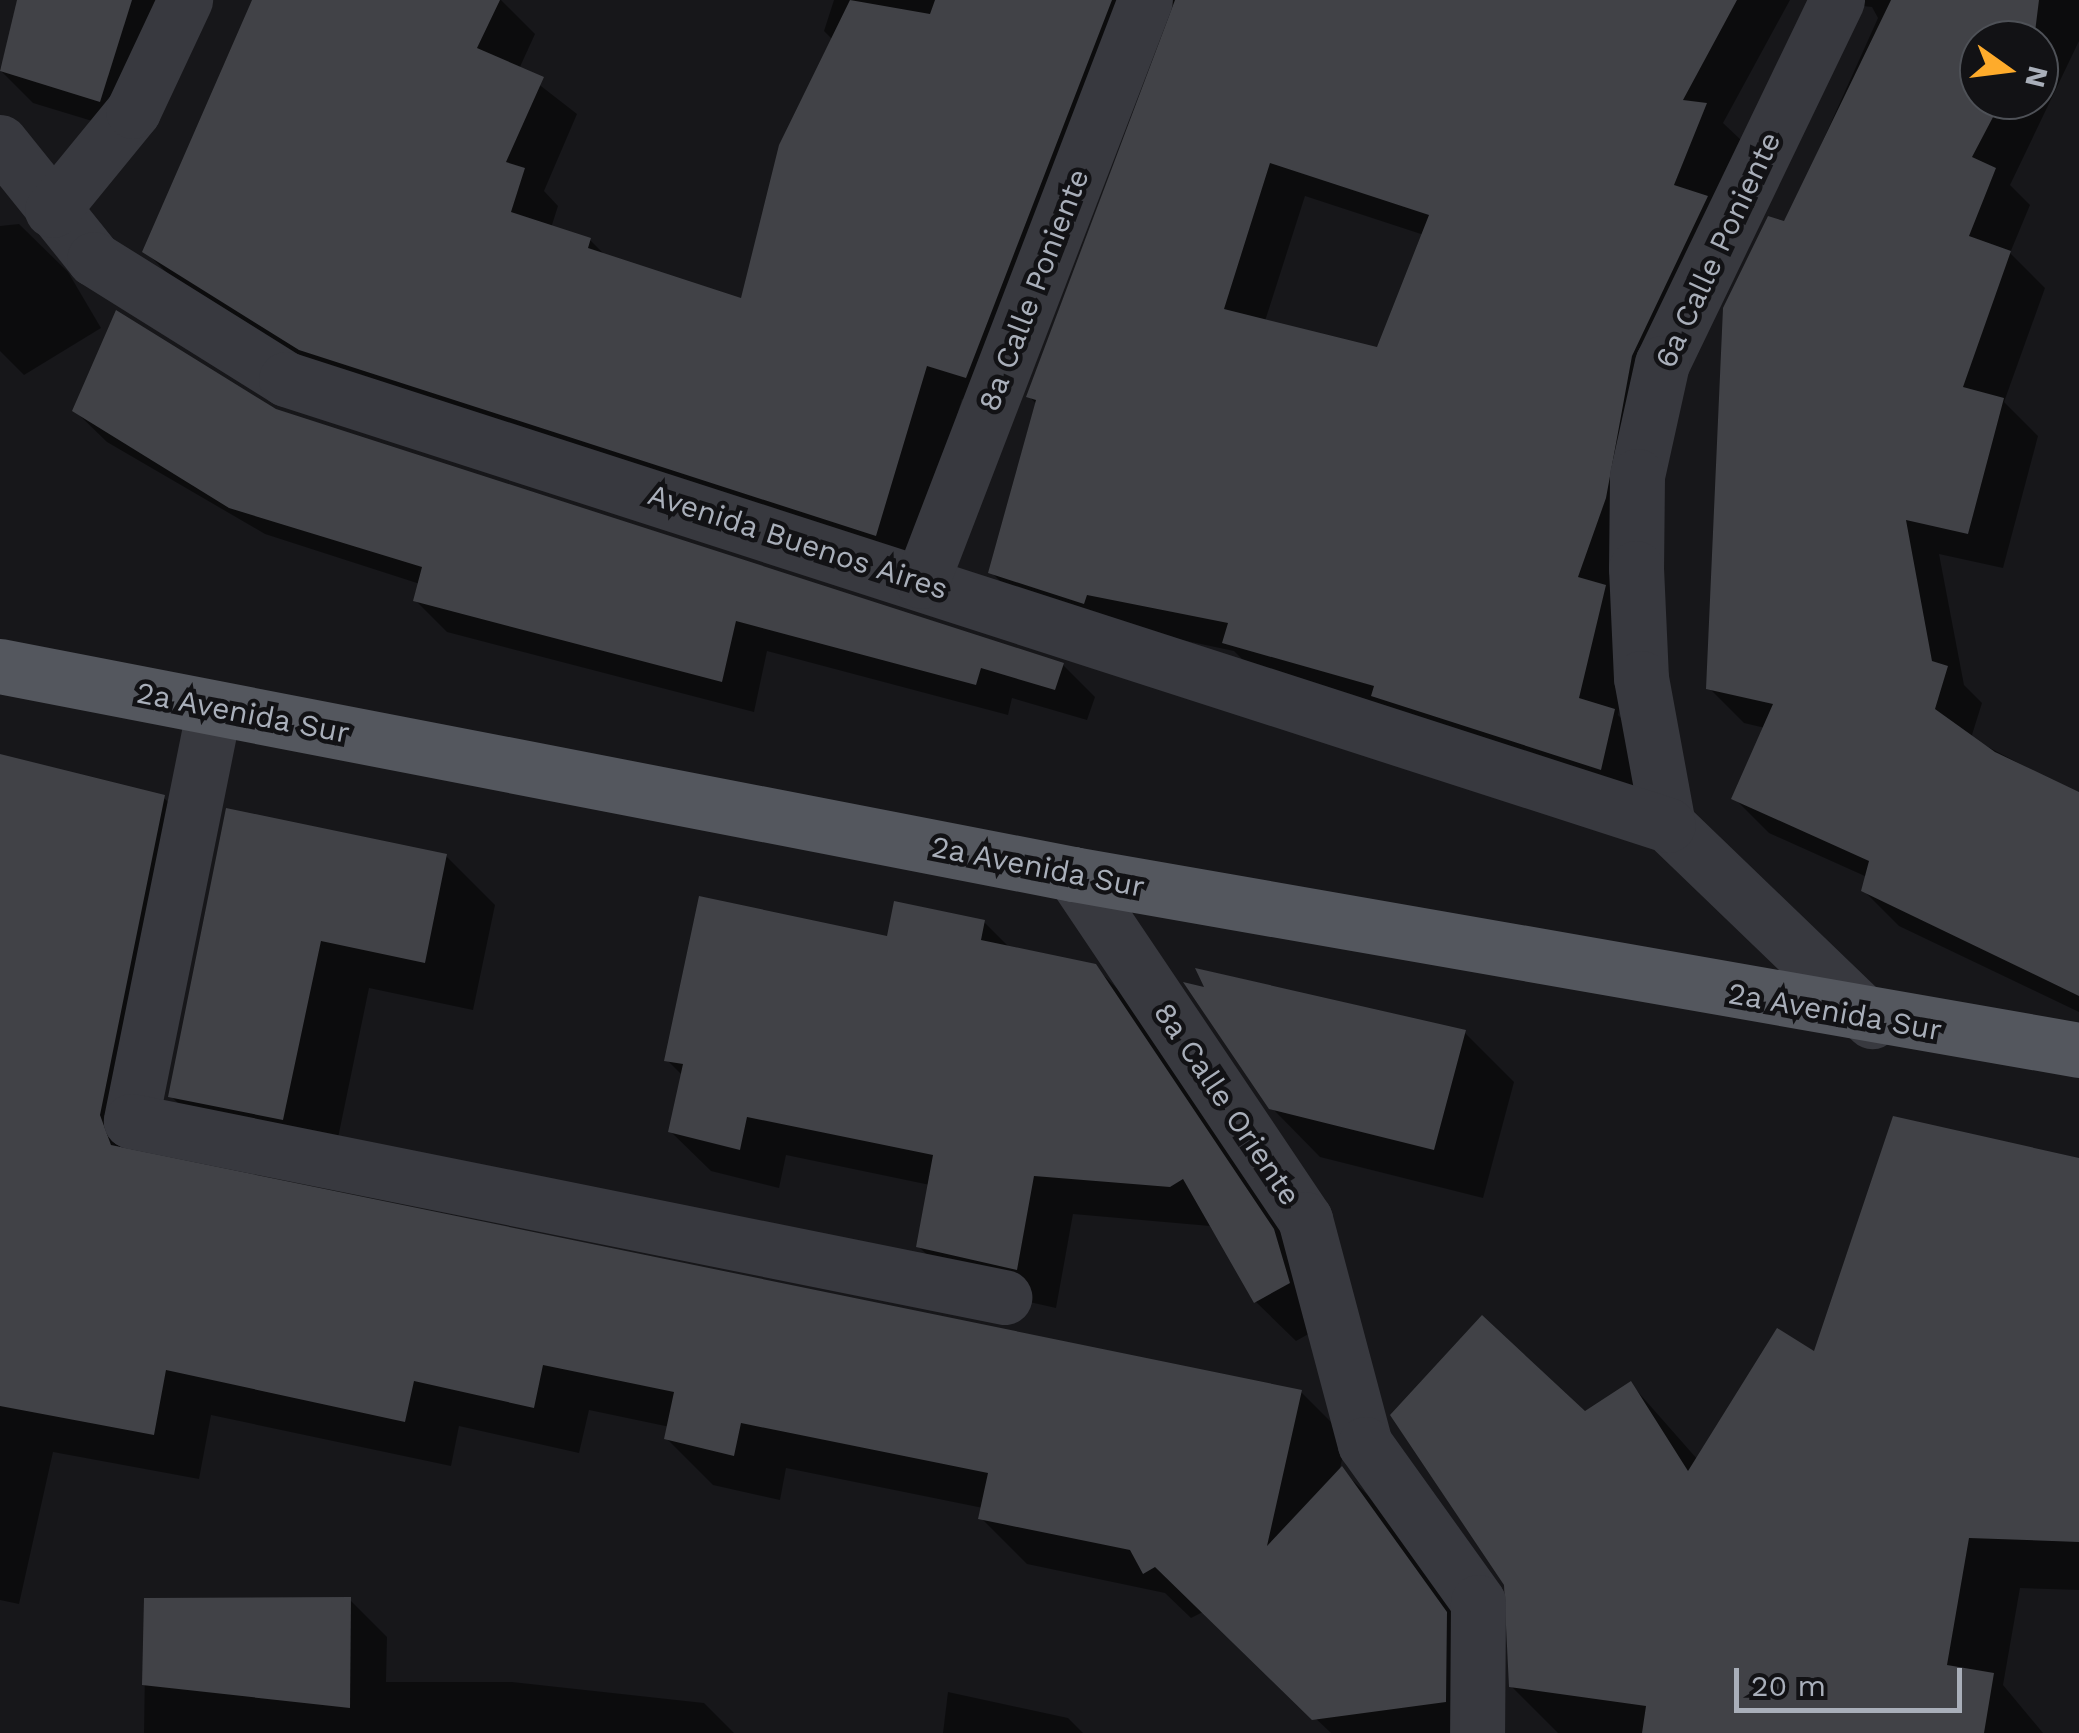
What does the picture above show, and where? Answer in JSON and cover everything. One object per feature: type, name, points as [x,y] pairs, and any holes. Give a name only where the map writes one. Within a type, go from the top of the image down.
[{"type":"main road","name":"2a Avenida Sur","points":[[0,666],[1072,874],[1872,1021],[2079,1050]]},
{"type":"street","points":[[52,210],[133,111],[186,0]]},
{"type":"street","name":"8a Calle Poniente","points":[[922,581],[1145,0]]},
{"type":"street","name":"6a Calle Poniente","points":[[1668,825],[1641,678],[1637,476],[1662,363],[1836,0]]},
{"type":"street","name":"Avenida Buenos Aires","points":[[0,142],[94,259],[152,302],[286,379],[922,581],[1668,825]]},
{"type":"street","points":[[214,708],[131,1121],[1004,1297]]},
{"type":"street","points":[[1668,825],[1872,1021]]},
{"type":"street","name":"8a Calle Oriente","points":[[1072,874],[1305,1219],[1365,1444],[1478,1602],[1477,1733]]},
{"type":"building","points":[[17,0],[132,0],[100,102],[0,71]]},
{"type":"building","points":[[252,0],[500,0],[477,48],[544,77],[506,162],[525,168],[511,212],[591,238],[588,248],[741,298],[779,145],[850,0],[930,14],[935,0],[1112,0],[966,378],[927,366],[876,536],[299,350],[142,252]]},
{"type":"building","points":[[1175,0],[1737,0],[1683,100],[1707,103],[1674,185],[1708,196],[1632,356],[1606,498],[1578,577],[1606,585],[1579,698],[1615,709],[1601,770],[1371,696],[1374,686],[1222,643],[1228,623],[1087,595],[1084,604],[988,573],[1036,400],[1026,397]],"holes":[[[1270,163],[1429,215],[1377,347],[1224,309]]]},
{"type":"building","points":[[1891,0],[2039,0],[2036,20],[1959,20],[1959,120],[1991,120],[1972,157],[1996,168],[1969,236],[2011,251],[1963,387],[2004,398],[1968,534],[1906,520],[1932,661],[1948,666],[1935,709],[1995,752],[2079,792],[2079,996],[1861,891],[1869,861],[1731,799],[1773,704],[1706,689],[1723,308],[1768,216],[1784,221]]},
{"type":"building","points":[[116,310],[276,409],[1064,663],[1055,690],[981,668],[976,685],[736,621],[722,682],[413,601],[422,567],[229,508],[72,411]]},
{"type":"building","points":[[0,754],[165,795],[100,1115],[111,1145],[1302,1390],[1267,1546],[1342,1466],[1447,1612],[1446,1702],[1312,1720],[1155,1567],[1143,1574],[1130,1550],[978,1519],[988,1473],[741,1423],[734,1456],[664,1439],[674,1392],[543,1365],[534,1408],[414,1381],[405,1422],[166,1370],[154,1435],[0,1406]]},
{"type":"building","points":[[226,808],[447,854],[425,963],[321,941],[283,1120],[168,1097]]},
{"type":"building","points":[[699,896],[887,936],[894,901],[985,920],[981,940],[1096,964],[1274,1229],[1290,1283],[1254,1303],[1183,1179],[1170,1187],[1034,1176],[1017,1270],[916,1247],[933,1155],[747,1117],[740,1150],[668,1132],[683,1064],[664,1061]]},
{"type":"building","points":[[1195,968],[1466,1030],[1434,1150],[1269,1109],[1183,982],[1204,987]]},
{"type":"building","points":[[1893,1116],[2079,1158],[2079,1542],[1969,1538],[1947,1665],[1994,1673],[1984,1733],[1642,1733],[1646,1706],[1509,1687],[1504,1585],[1390,1415],[1482,1315],[1585,1411],[1631,1381],[1688,1471],[1777,1328],[1814,1351]]},
{"type":"building","points":[[351,1597],[350,1708],[142,1685],[144,1598]]}]
